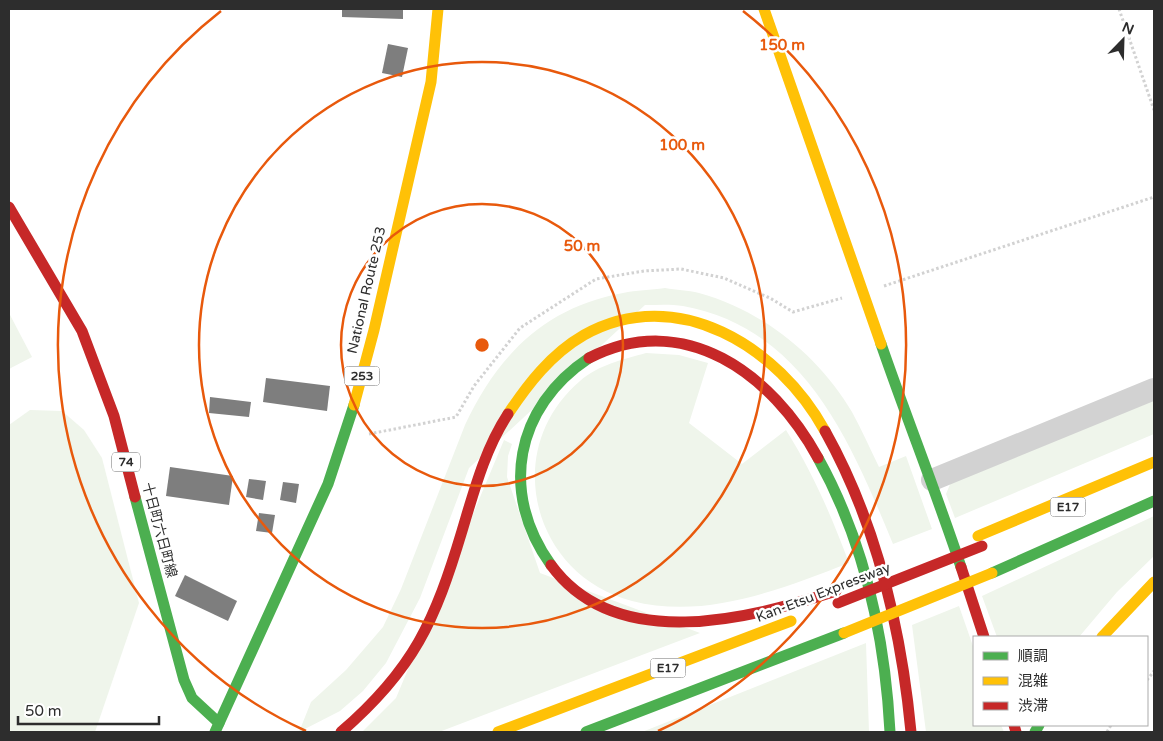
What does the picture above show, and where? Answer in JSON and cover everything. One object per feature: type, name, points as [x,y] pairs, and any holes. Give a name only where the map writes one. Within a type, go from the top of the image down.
[{"type":"main road","name":"National Route 253","points":[[217,727],[274,599],[313,520],[347,431],[374,330],[430,82],[438,9]]},
{"type":"main road","points":[[764,9],[865,292],[917,446],[932,480],[984,636]]},
{"type":"main road","name":"十日町六日町線","points":[[9,207],[82,331],[114,416],[184,680],[192,698],[217,727]]},
{"type":"main road","points":[[341,732],[389,688],[420,642],[443,586],[491,444],[516,398],[529,382],[570,343],[594,329],[619,320],[648,317],[677,318],[704,324],[730,334],[756,350],[781,371],[819,419],[864,513],[891,591],[904,658],[911,732]]},
{"type":"main road","name":"Kan-Etsu Expressway","points":[[890,732],[881,645],[874,604],[860,554],[847,519],[812,448],[792,416],[775,395],[733,361],[709,350],[660,339],[610,347],[585,361],[563,378],[546,398],[534,419],[525,443],[520,469],[520,494],[525,520],[535,544],[552,569],[573,590],[597,604],[623,614],[651,620],[688,622],[758,615],[834,600],[980,541],[1154,468]]},
{"type":"main road","points":[[980,541],[1154,462]]},
{"type":"main road","name":"E17","points":[[586,732],[844,633],[992,573],[1154,500]]},
{"type":"main road","points":[[1103,636],[1154,582]]},
{"type":"main road","name":"Kan-Etsu Expressway","points":[[498,732],[801,617]]},
{"type":"street","points":[[932,480],[1154,389]]},
{"type":"path","points":[[1119,9],[1154,110]]},
{"type":"path","points":[[865,292],[1154,197]]},
{"type":"shaded area","points":[[665,288],[699,293],[745,311],[766,323],[806,354],[839,392],[852,412],[879,467],[906,456],[932,529],[893,544],[860,467],[818,395],[792,364],[761,338],[725,318],[683,306],[645,305],[469,468],[420,598],[386,663],[363,691],[340,711],[299,732],[311,702],[346,670],[383,627],[401,589],[465,425],[492,377],[508,357],[527,338],[547,323],[570,310],[595,300],[623,293]]},
{"type":"shaded area","points":[[9,313],[32,357],[9,369]]},
{"type":"shaded area","points":[[646,353],[679,355],[708,363],[689,423],[742,464],[786,430],[805,462],[821,495],[849,563],[797,583],[743,599],[688,607],[660,606],[632,601],[598,587],[570,565],[551,538],[538,507],[535,474],[540,440],[555,409],[587,375],[620,360]]},
{"type":"shaded area","points":[[1154,399],[1154,434],[955,518],[946,494],[951,482]]},
{"type":"shaded area","points":[[30,410],[62,411],[84,430],[102,458],[139,603],[95,732],[9,732],[9,425]]},
{"type":"shaded area","points":[[504,440],[512,444],[508,456],[507,477],[540,573],[700,633],[439,732],[362,732],[396,698]]},
{"type":"shaded area","points":[[1154,516],[1154,556],[1117,592],[1080,636],[997,636],[982,596]]},
{"type":"shaded area","points":[[959,606],[973,646],[973,726],[1001,726],[1004,732],[926,732],[912,625]]},
{"type":"shaded area","points":[[866,643],[869,732],[642,732]]},
{"type":"building","points":[[342,9],[403,9],[403,19],[342,17]]},
{"type":"building","points":[[388,44],[408,48],[402,77],[382,73]]},
{"type":"building","points":[[266,378],[330,386],[327,411],[263,402]]},
{"type":"building","points":[[210,397],[251,402],[249,417],[209,413]]},
{"type":"building","points":[[170,467],[233,476],[229,505],[166,496]]},
{"type":"building","points":[[249,479],[266,481],[263,500],[246,497]]},
{"type":"building","points":[[283,482],[299,484],[296,503],[280,500]]},
{"type":"building","points":[[259,513],[275,515],[272,533],[256,531]]},
{"type":"building","points":[[185,575],[237,601],[228,621],[175,596]]},
{"type":"traffic: fast","points":[[881,344],[961,567]]},
{"type":"traffic: fast","points":[[551,565],[535,537],[525,509],[521,481],[523,453],[531,426],[545,401],[564,378],[589,358]]},
{"type":"traffic: fast","points":[[215,732],[328,484],[354,405]]},
{"type":"traffic: fast","points":[[818,458],[848,523],[870,591],[883,661],[890,732]]},
{"type":"traffic: fast","points":[[135,497],[184,680],[192,698],[219,723]]},
{"type":"traffic: fast","points":[[992,573],[1154,501]]},
{"type":"traffic: fast","points":[[586,732],[844,633]]},
{"type":"traffic: fast","points":[[1035,732],[1038,726]]},
{"type":"traffic: slow","points":[[354,405],[374,330],[431,82],[438,9]]},
{"type":"traffic: slow","points":[[764,9],[881,344]]},
{"type":"traffic: slow","points":[[508,414],[541,370],[572,343],[584,335],[619,321],[654,316],[689,320],[722,332],[753,350],[781,373],[805,401],[825,431]]},
{"type":"traffic: slow","points":[[978,536],[1154,462]]},
{"type":"traffic: slow","points":[[844,633],[992,573]]},
{"type":"traffic: slow","points":[[1103,636],[1154,582]]},
{"type":"traffic: slow","points":[[498,732],[791,621]]},
{"type":"traffic: jam","points":[[9,207],[82,331],[114,416],[135,497]]},
{"type":"traffic: jam","points":[[589,358],[625,345],[659,341],[692,346],[722,358],[751,377],[776,400],[799,428],[818,458]]},
{"type":"traffic: jam","points":[[341,732],[387,687],[419,642],[442,592],[487,456],[508,414]]},
{"type":"traffic: jam","points":[[825,431],[859,502],[884,577],[901,654],[911,732]]},
{"type":"traffic: jam","points":[[838,603],[982,546]]},
{"type":"traffic: jam","points":[[551,565],[578,593],[611,611],[647,620],[685,622],[725,619],[801,602],[836,591]]},
{"type":"traffic: jam","points":[[961,567],[984,636]]},
{"type":"traffic: jam","points":[[1014,726],[1016,732]]}]
